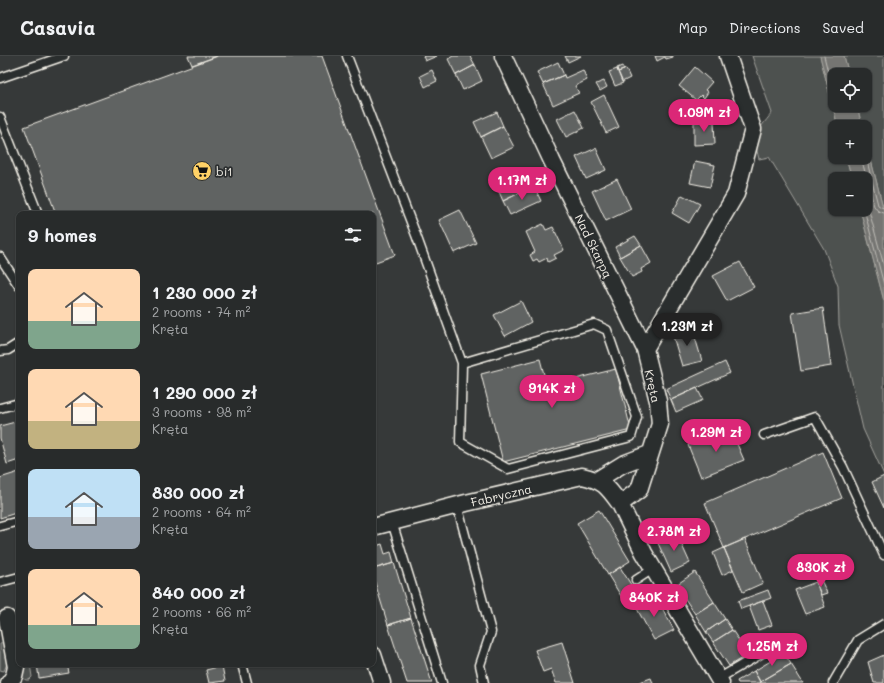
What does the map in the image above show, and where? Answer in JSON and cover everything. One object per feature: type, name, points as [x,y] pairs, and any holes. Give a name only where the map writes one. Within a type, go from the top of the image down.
[{"type":"street","name":"Nad Skarpą","points":[[503,56],[552,161],[645,350]]},
{"type":"street","points":[[645,350],[736,194],[753,129],[728,56]]},
{"type":"street","name":"Kręta","points":[[620,504],[639,490],[649,454],[660,424],[658,401],[645,350]]},
{"type":"street","points":[[649,454],[622,464],[597,480],[610,490],[620,504],[653,569],[720,681]]},
{"type":"street","name":"Fabryczna","points":[[376,526],[457,505],[582,476],[597,480]]},
{"type":"street","points":[[9,617],[16,667],[14,676],[9,683]]},
{"type":"street","points":[[376,664],[382,683]]},
{"type":"lane","points":[[0,78],[64,56]]},
{"type":"lane","points":[[347,56],[416,235],[462,363],[460,442],[508,469],[631,436],[637,417],[607,330],[594,324],[462,363]]},
{"type":"lane","points":[[0,117],[37,211]]},
{"type":"lane","points":[[0,257],[16,281]]},
{"type":"lane","points":[[0,351],[8,350],[16,346]]},
{"type":"lane","points":[[0,408],[16,404]]},
{"type":"lane","points":[[764,435],[815,417],[843,467],[884,555]]},
{"type":"lane","points":[[457,505],[491,632],[480,665],[484,683]]},
{"type":"lane","points":[[0,526],[16,522]]},
{"type":"lane","points":[[392,522],[442,683]]},
{"type":"lane","points":[[636,580],[653,569]]},
{"type":"lane","points":[[0,582],[16,578]]},
{"type":"lane","points":[[833,683],[858,640],[884,624]]},
{"type":"lane","points":[[720,681],[764,652]]},
{"type":"lane","points":[[243,667],[247,683]]},
{"type":"shaded area","points":[[752,56],[820,56],[828,88],[828,112],[834,112],[836,120],[828,120],[828,164],[848,164],[850,172],[828,172],[828,216],[862,216],[884,301],[884,475],[863,429],[839,325],[838,286],[824,249],[769,157],[759,159],[756,144],[757,134],[759,129],[772,113]]},
{"type":"shaded area","points":[[844,56],[884,56],[884,211],[872,164],[872,120],[860,120],[859,112],[872,112],[872,68],[847,68]]},
{"type":"shaded area","points":[[6,643],[8,661],[4,671],[0,670],[0,644]]},
{"type":"shaded area","points":[[23,667],[30,667],[32,677],[29,680],[26,680],[21,677]]},
{"type":"water","points":[[820,56],[844,56],[847,68],[828,68],[828,88]]},
{"type":"water","points":[[834,112],[859,112],[860,120],[836,120]]},
{"type":"water","points":[[848,164],[872,164],[884,211],[884,301],[862,216],[872,216],[872,172],[850,172]]},
{"type":"building","points":[[188,56],[217,56],[192,65]]},
{"type":"building","name":"bi1","points":[[218,56],[322,56],[395,255],[376,262],[376,211],[55,211],[24,127]]},
{"type":"building","points":[[423,56],[437,56],[425,61]]},
{"type":"building","points":[[453,56],[470,56],[475,65],[456,75],[448,59]]},
{"type":"building","points":[[565,56],[581,56],[568,62]]},
{"type":"building","points":[[655,56],[673,57],[666,59],[665,57],[657,61]]},
{"type":"building","points":[[558,62],[564,75],[543,84],[537,72]]},
{"type":"building","points":[[475,65],[482,81],[463,90],[456,75]]},
{"type":"building","points":[[622,66],[624,70],[618,72],[617,68]]},
{"type":"building","points":[[695,67],[712,82],[705,90],[708,92],[704,98],[701,95],[696,100],[679,86]]},
{"type":"building","points":[[617,69],[623,83],[615,86],[609,72]]},
{"type":"building","points":[[626,69],[630,78],[622,82],[618,72]]},
{"type":"building","points":[[432,70],[437,81],[425,87],[420,76]]},
{"type":"building","points":[[583,70],[587,80],[575,86],[579,93],[553,105],[543,84],[564,75],[565,78]]},
{"type":"building","points":[[604,81],[607,87],[600,91],[596,84]]},
{"type":"building","points":[[604,95],[619,127],[606,133],[591,102]]},
{"type":"building","points":[[575,110],[584,128],[566,137],[557,119]]},
{"type":"building","points":[[497,112],[503,126],[481,137],[474,122]]},
{"type":"building","points":[[714,121],[715,144],[694,145],[694,122]]},
{"type":"building","points":[[503,126],[514,147],[491,158],[481,137]]},
{"type":"building","points":[[596,148],[606,170],[586,179],[576,157]]},
{"type":"building","points":[[695,161],[715,165],[710,187],[690,183]]},
{"type":"building","points":[[529,173],[534,186],[503,201],[497,187]]},
{"type":"building","points":[[617,179],[631,209],[606,221],[592,191]]},
{"type":"building","points":[[534,186],[541,201],[510,215],[503,201]]},
{"type":"building","points":[[682,195],[700,204],[689,223],[672,213]]},
{"type":"building","points":[[460,210],[476,243],[454,253],[439,220]]},
{"type":"building","points":[[543,224],[546,230],[553,227],[564,250],[554,255],[556,258],[548,262],[547,258],[539,262],[537,259],[533,261],[530,255],[535,252],[526,232]]},
{"type":"building","points":[[635,236],[641,245],[620,257],[615,247]]},
{"type":"building","points":[[641,245],[651,263],[641,269],[642,272],[632,277],[620,257]]},
{"type":"building","points":[[740,262],[754,287],[727,301],[713,276]]},
{"type":"building","points":[[521,301],[531,322],[505,336],[494,315]]},
{"type":"building","points":[[823,308],[831,366],[801,371],[792,313]]},
{"type":"building","points":[[692,327],[702,361],[682,366],[672,333]]},
{"type":"building","points":[[540,359],[547,386],[616,369],[631,430],[503,462],[481,374]]},
{"type":"building","points":[[725,362],[730,373],[671,400],[666,389]]},
{"type":"building","points":[[697,388],[703,400],[676,412],[671,400]]},
{"type":"building","points":[[16,422],[16,461],[7,464],[0,438],[0,426]]},
{"type":"building","points":[[730,428],[744,460],[701,477],[688,445]]},
{"type":"building","points":[[823,452],[842,498],[724,548],[705,503]]},
{"type":"building","points":[[16,473],[16,513],[0,518],[0,478]]},
{"type":"building","points":[[884,476],[884,508],[872,482]]},
{"type":"building","points":[[599,510],[630,561],[608,575],[577,523]]},
{"type":"building","points":[[676,532],[690,563],[671,572],[657,541]]},
{"type":"building","points":[[745,539],[763,583],[743,592],[724,548]]},
{"type":"building","points":[[382,544],[385,554],[391,552],[394,563],[376,568],[376,546]]},
{"type":"building","points":[[724,548],[733,570],[722,575],[713,553]]},
{"type":"building","points":[[394,563],[411,618],[388,625],[376,586],[376,568]]},
{"type":"building","points":[[620,567],[633,588],[621,596],[608,575]]},
{"type":"building","points":[[695,572],[714,602],[695,614],[676,585]]},
{"type":"building","points":[[821,580],[827,593],[821,595],[816,582]]},
{"type":"building","points":[[816,582],[825,607],[805,614],[795,590]]},
{"type":"building","points":[[768,590],[771,598],[741,609],[738,601]]},
{"type":"building","points":[[655,595],[674,630],[654,640],[635,605]]},
{"type":"building","points":[[763,601],[772,625],[758,630],[749,606]]},
{"type":"building","points":[[714,602],[725,619],[706,632],[695,614]]},
{"type":"building","points":[[411,618],[432,683],[407,683],[388,625]]},
{"type":"building","points":[[725,619],[732,630],[713,642],[706,632]]},
{"type":"building","points":[[732,630],[748,654],[729,666],[713,642]]},
{"type":"building","points":[[562,642],[575,683],[556,683],[551,669],[543,672],[535,650]]},
{"type":"building","points":[[784,653],[791,664],[760,682],[754,671]]},
{"type":"building","points":[[884,655],[884,683],[874,683],[868,662]]},
{"type":"building","points":[[791,664],[803,683],[760,682]]},
{"type":"building","points":[[37,667],[68,667],[69,673],[39,678]]},
{"type":"building","points":[[222,667],[225,681],[209,683],[206,670]]},
{"type":"building","points":[[754,671],[761,683],[738,683],[737,681]]},
{"type":"building","points":[[651,678],[653,683],[637,683]]},
{"type":"place","name":"bi1","points":[[202,171]]}]
